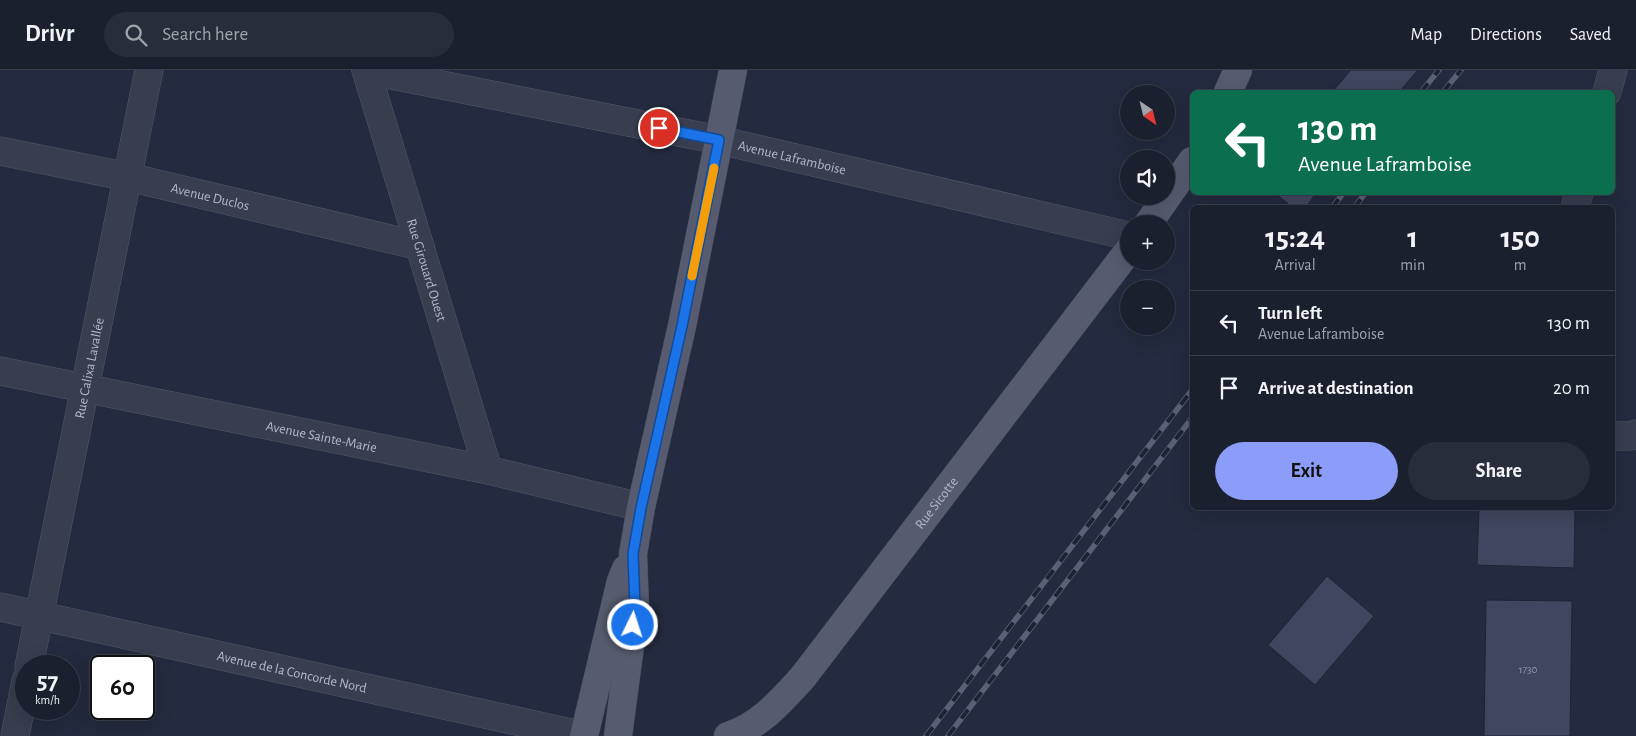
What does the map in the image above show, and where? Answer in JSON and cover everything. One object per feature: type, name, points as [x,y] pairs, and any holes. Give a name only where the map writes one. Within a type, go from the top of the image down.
[{"type":"main road","points":[[618,736],[635,608],[633,554],[641,508],[682,326],[733,70]]},
{"type":"main road","points":[[1229,90],[1238,70]]},
{"type":"main road","points":[[1154,215],[1190,164]]},
{"type":"main road","name":"Rue Sicotte","points":[[728,736],[742,732],[768,715],[803,677],[1120,262]]},
{"type":"main road","points":[[585,736],[621,581],[633,554]]},
{"type":"street","name":"Rue Calixa Lavallée","points":[[31,655],[149,70]]},
{"type":"street","name":"Avenue Laframboise","points":[[366,70],[719,140],[1120,234]]},
{"type":"street","name":"Rue Girouard Ouest","points":[[366,70],[488,470]]},
{"type":"street","points":[[1608,90],[1614,70]]},
{"type":"street","name":"Avenue Duclos","points":[[0,151],[128,177],[420,246]]},
{"type":"street","name":"Avenue Sainte-Marie","points":[[0,371],[488,470],[641,508]]},
{"type":"street","points":[[1615,436],[1631,436],[1636,434]]},
{"type":"street","name":"Avenue de la Concorde Nord","points":[[0,607],[585,736]]},
{"type":"street","points":[[15,736],[18,720]]},
{"type":"building","points":[[1351,70],[1418,70],[1401,90],[1334,90]]},
{"type":"building","points":[[1278,195],[1315,195],[1307,205],[1289,205]]},
{"type":"building","points":[[1479,510],[1575,510],[1574,568],[1477,565]]},
{"type":"building","points":[[1327,576],[1374,616],[1315,685],[1268,645]]},
{"type":"building","points":[[1486,600],[1572,601],[1570,736],[1484,736]]},
{"type":"railway","points":[[1423,90],[1439,70]]},
{"type":"railway","points":[[1445,90],[1461,70]]},
{"type":"railway","points":[[1334,205],[1342,195]]},
{"type":"railway","points":[[1356,205],[1364,195]]},
{"type":"railway","points":[[926,736],[1190,393]]},
{"type":"railway","points":[[948,736],[1190,421]]},
{"type":"slow traffic","points":[[692,276],[714,168]]},
{"type":"route","points":[[633,625],[635,608],[633,554],[641,508],[682,326],[719,140],[659,128]]}]
